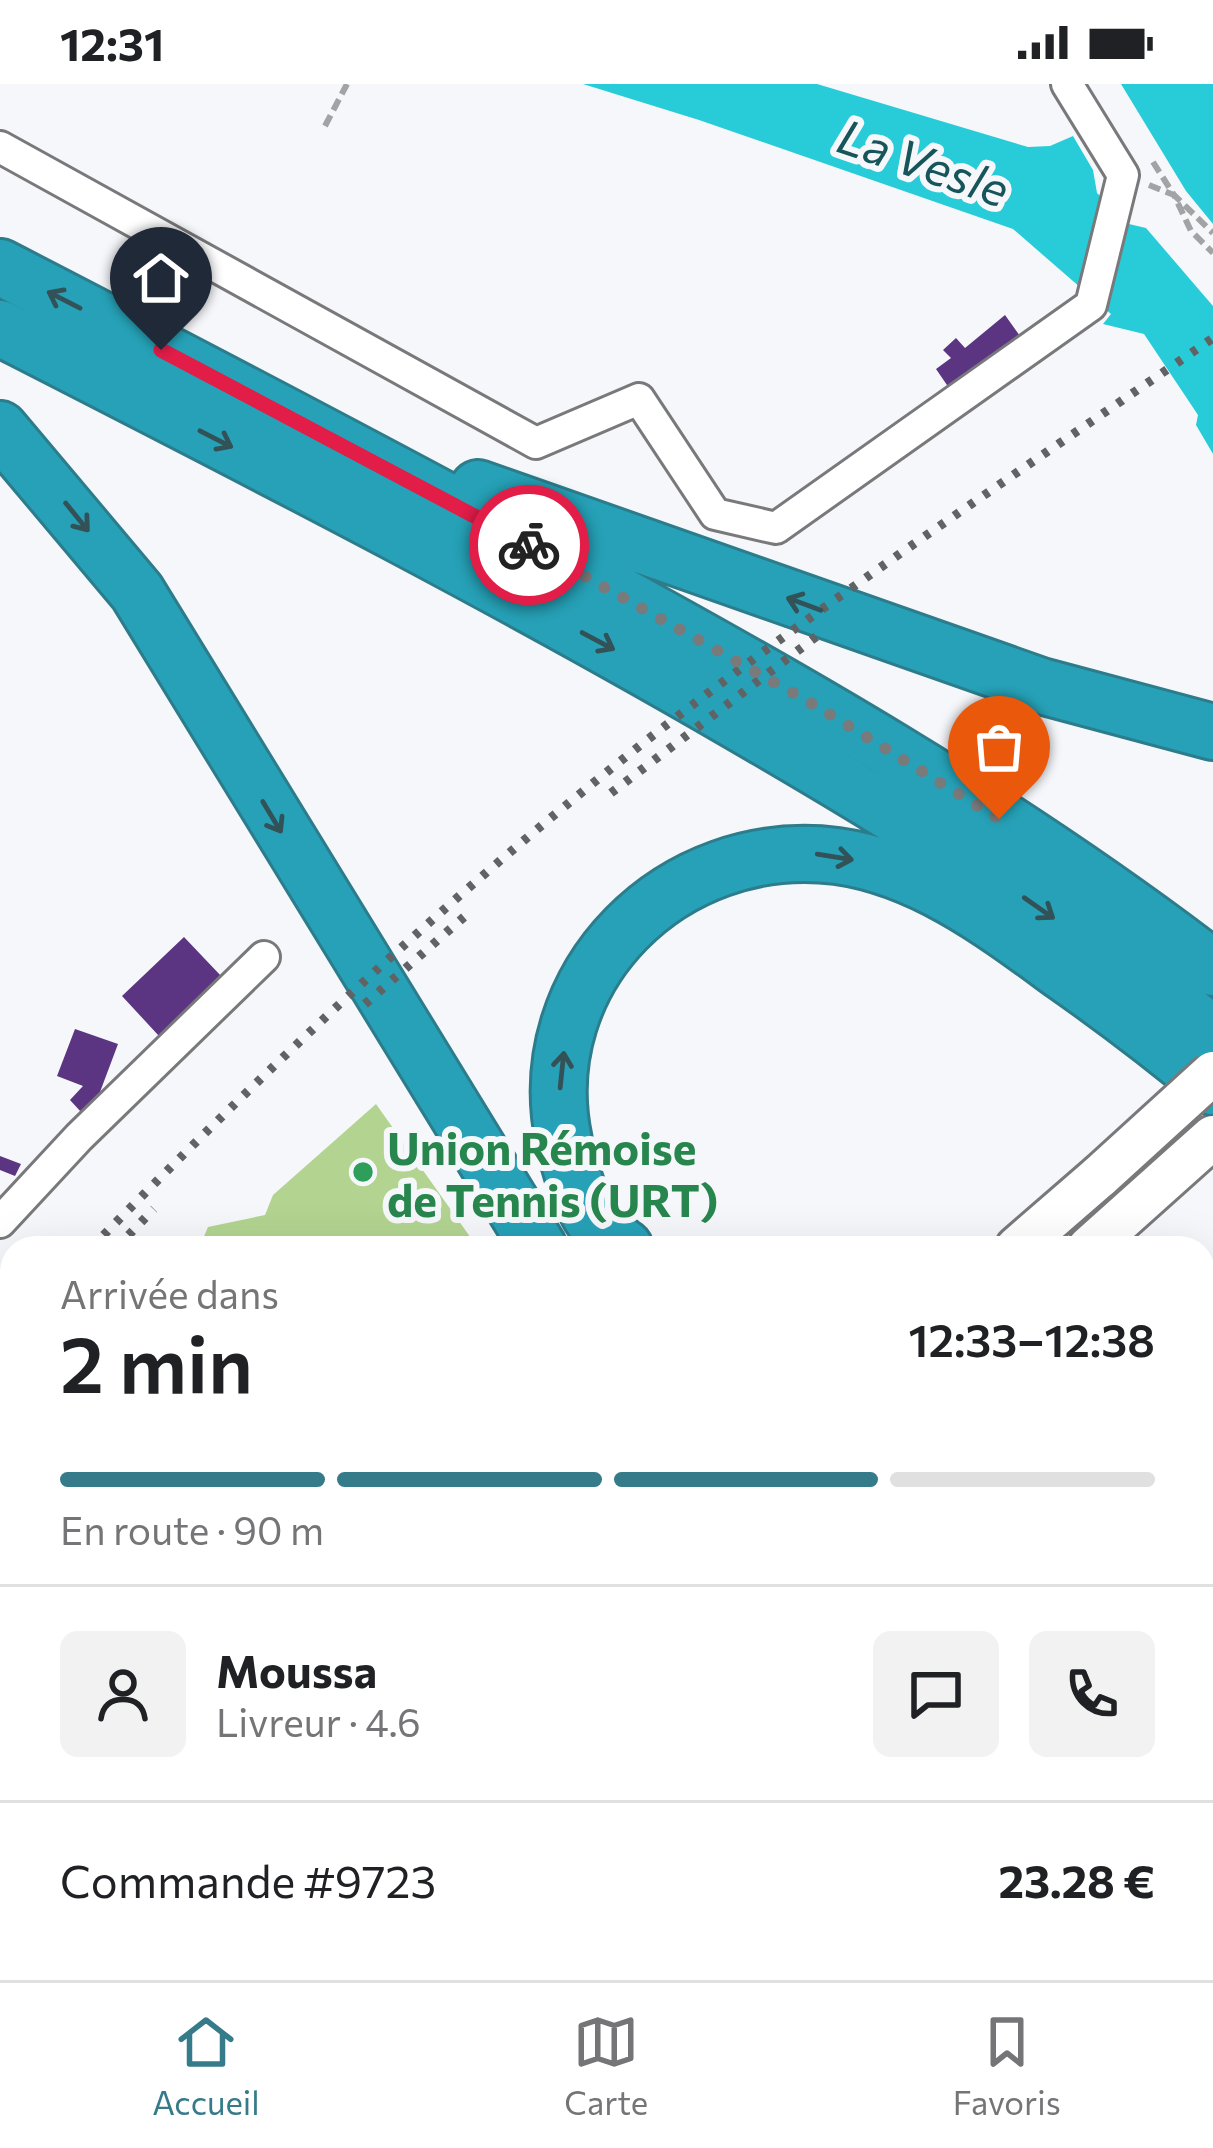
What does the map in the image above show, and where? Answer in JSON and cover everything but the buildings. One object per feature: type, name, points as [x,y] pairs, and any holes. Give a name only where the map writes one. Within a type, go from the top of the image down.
[{"type":"highway","points":[[0,267],[318,431],[673,623],[890,749],[1036,843],[1213,968]]},
{"type":"highway","points":[[0,328],[637,662],[1012,889],[1213,1034]]},
{"type":"highway","points":[[0,429],[137,592],[531,1236]]},
{"type":"highway","points":[[318,431],[1041,686],[1213,732]]},
{"type":"highway","points":[[610,1236],[594,1223],[568,1160],[557,1111],[565,1038],[578,1000],[619,935],[682,884],[722,865],[794,852],[843,857],[935,888],[983,915],[1114,1008],[1213,1087]]},
{"type":"main road","points":[[1031,1236],[1213,1073]]},
{"type":"main road","points":[[1102,1236],[1213,1138]]},
{"type":"street","points":[[0,147],[536,443],[639,399],[715,514],[776,528],[1091,305],[1124,175],[1066,84]]},
{"type":"street","points":[[0,1222],[79,1137],[264,957]]},
{"type":"path","points":[[325,126],[347,84]]},
{"type":"path","points":[[1213,233],[1174,194],[1191,231],[1213,253]]},
{"type":"green space","name":"Union Rémoise de Tennis (URT)","points":[[376,1104],[470,1236],[204,1236],[208,1227],[265,1215],[273,1195]]},
{"type":"water","name":"La Vesle","points":[[583,84],[817,84],[1028,147],[1050,146],[1073,136],[1093,170],[1097,193],[1129,224],[1146,228],[1213,306],[1213,454],[1196,425],[1198,415],[1144,334],[1103,324],[1111,314],[1013,229]]},
{"type":"water","points":[[1121,84],[1213,84],[1213,224],[1186,191]]},
{"type":"railway","points":[[103,1236],[365,981],[581,793],[793,630],[1213,338]]},
{"type":"railway","points":[[611,793],[821,633]]},
{"type":"railway","points":[[365,1004],[464,917]]},
{"type":"railway","points":[[128,1236],[154,1209]]},
{"type":"way so far","points":[[529,545],[818,707],[999,819]]},
{"type":"place","name":"Union Rémoise de Tennis (URT)","points":[[363,1172]]},
{"type":"route","points":[[161,350],[529,545]]}]
